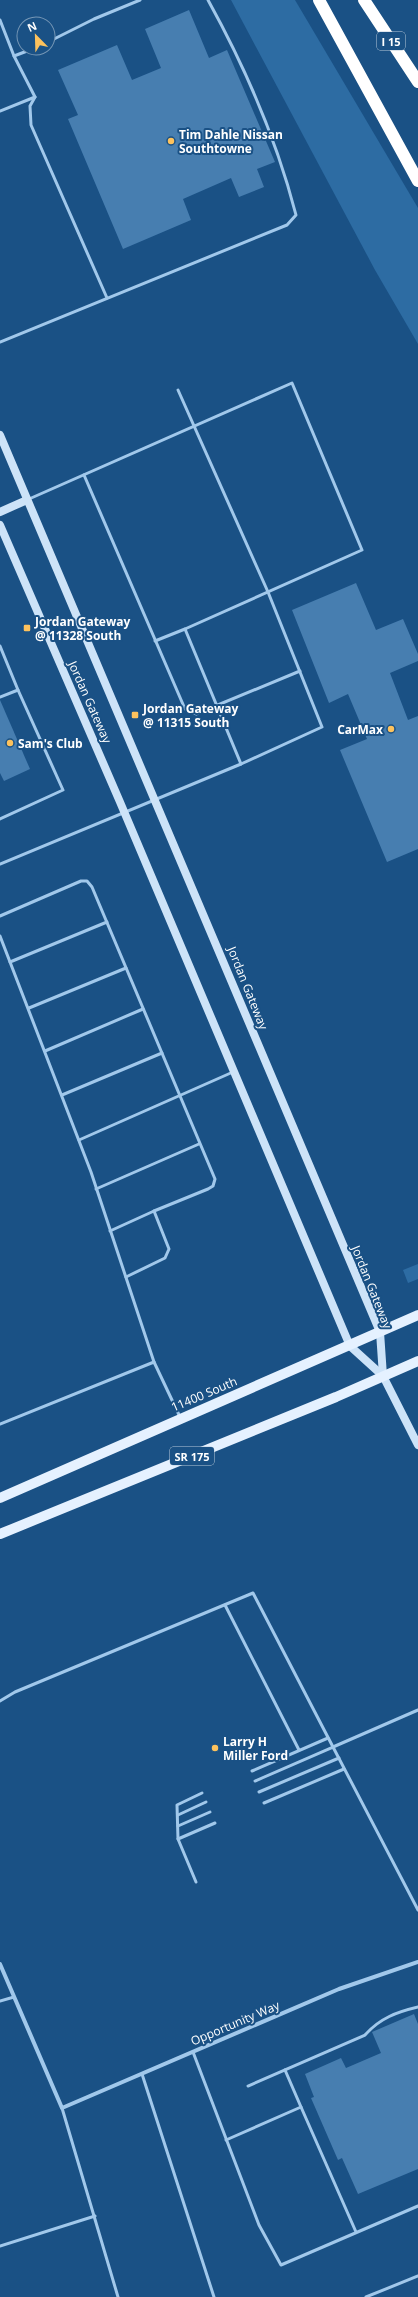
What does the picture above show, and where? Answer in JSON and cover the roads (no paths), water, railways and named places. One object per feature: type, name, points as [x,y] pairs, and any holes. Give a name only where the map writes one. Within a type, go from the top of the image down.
[{"type":"highway","points":[[319,0],[418,181]]},
{"type":"highway","name":"I 15","points":[[364,0],[418,82]]},
{"type":"main road","name":"Jordan Gateway","points":[[0,435],[380,1332],[383,1376]]},
{"type":"main road","points":[[0,512],[27,500]]},
{"type":"main road","name":"Jordan Gateway","points":[[0,525],[124,812],[350,1346],[383,1376]]},
{"type":"main road","name":"11400 South","points":[[0,1498],[418,1315]]},
{"type":"main road","name":"SR 175","points":[[0,1534],[418,1361]]},
{"type":"main road","points":[[383,1376],[418,1445]]},
{"type":"street","name":"Opportunity Way","points":[[62,2108],[339,1990],[418,1962]]},
{"type":"street","points":[[0,1964],[62,2108]]},
{"type":"lane","points":[[127,0],[129,5]]},
{"type":"lane","points":[[56,38],[140,0]]},
{"type":"lane","points":[[0,342],[287,225],[296,215],[273,141],[231,41],[208,0]]},
{"type":"lane","points":[[0,20],[14,56],[35,97]]},
{"type":"lane","points":[[35,97],[30,106],[31,125],[108,298]]},
{"type":"lane","points":[[0,111],[35,97]]},
{"type":"lane","points":[[27,500],[292,383],[362,550],[155,641]]},
{"type":"lane","points":[[0,864],[241,764],[322,726],[268,592],[178,390]]},
{"type":"lane","points":[[84,475],[185,710],[196,714],[300,670]]},
{"type":"lane","points":[[185,629],[241,764]]},
{"type":"lane","points":[[0,646],[63,790],[0,819]]},
{"type":"lane","points":[[0,697],[18,690]]},
{"type":"lane","points":[[0,916],[81,881],[87,881],[92,887],[215,1179],[212,1186],[110,1231]]},
{"type":"lane","points":[[10,962],[107,922]]},
{"type":"lane","points":[[0,936],[79,1140],[154,1362],[181,1418]]},
{"type":"lane","points":[[29,1008],[126,968]]},
{"type":"lane","points":[[45,1051],[143,1009]]},
{"type":"lane","points":[[62,1095],[162,1053]]},
{"type":"lane","points":[[79,1140],[233,1072]]},
{"type":"lane","points":[[96,1189],[200,1144]]},
{"type":"lane","points":[[126,1277],[166,1258],[169,1249],[154,1211]]},
{"type":"lane","points":[[0,1424],[154,1362]]},
{"type":"lane","points":[[0,1701],[15,1692],[253,1593],[418,1910]]},
{"type":"lane","points":[[225,1605],[299,1750]]},
{"type":"lane","points":[[255,1781],[418,1710]]},
{"type":"lane","points":[[252,1771],[328,1738]]},
{"type":"lane","points":[[259,1792],[339,1758]]},
{"type":"lane","points":[[264,1803],[344,1769]]},
{"type":"lane","points":[[196,1882],[178,1839],[177,1805],[202,1793]]},
{"type":"lane","points":[[178,1815],[206,1802]]},
{"type":"lane","points":[[178,1826],[210,1812]]},
{"type":"lane","points":[[178,1839],[215,1824]]},
{"type":"lane","points":[[0,2001],[14,1996]]},
{"type":"lane","points":[[248,2086],[365,2035],[375,2024],[397,2012],[418,2007]]},
{"type":"lane","points":[[193,2052],[259,2225],[281,2265],[418,2206]]},
{"type":"lane","points":[[285,2070],[356,2232]]},
{"type":"lane","points":[[142,2074],[214,2297]]},
{"type":"lane","points":[[226,2140],[301,2107]]},
{"type":"lane","points":[[62,2108],[118,2297]]},
{"type":"lane","points":[[0,2246],[95,2216]]},
{"type":"lane","points":[[366,2297],[418,2276]]},
{"type":"place","name":"Tim Dahle Nissan Southtowne","points":[[171,141]]},
{"type":"place","name":"Jordan Gateway @ 11328 South","points":[[27,628]]},
{"type":"place","name":"Jordan Gateway @ 11315 South","points":[[135,715]]},
{"type":"place","name":"CarMax","points":[[391,729]]},
{"type":"place","name":"Sam's Club","points":[[10,743]]},
{"type":"place","name":"Larry H Miller Ford","points":[[215,1748]]}]
